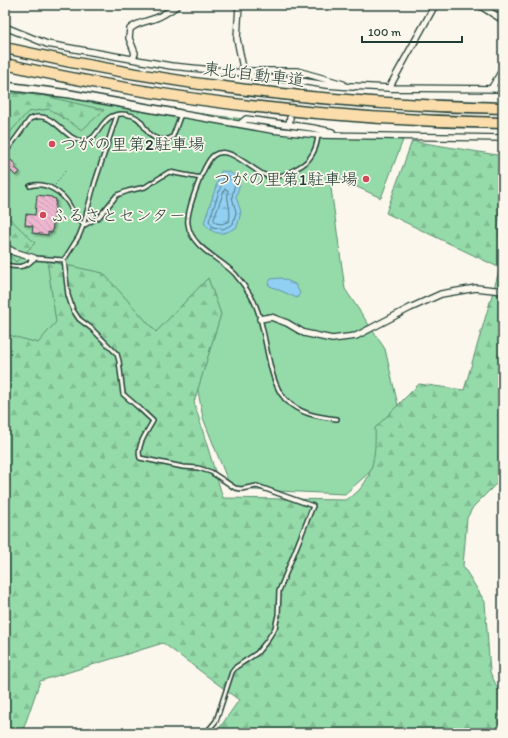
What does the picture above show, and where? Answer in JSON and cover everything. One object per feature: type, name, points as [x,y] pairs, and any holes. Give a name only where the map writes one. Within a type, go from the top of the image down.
[{"type":"highway","name":"東北自動車道","points":[[5,48],[156,78],[226,88],[364,102],[503,108]]},
{"type":"highway","name":"東北自動車道","points":[[5,64],[152,93],[224,103],[363,117],[503,123]]},
{"type":"street","points":[[133,59],[135,53],[129,38],[130,29],[140,22],[155,18],[178,5]]},
{"type":"street","points":[[239,5],[237,39],[244,73]]},
{"type":"street","points":[[389,88],[435,5]]},
{"type":"street","points":[[479,5],[503,20]]},
{"type":"street","points":[[5,27],[47,44],[171,66],[244,73],[253,77],[294,83],[389,88],[503,90]]},
{"type":"street","points":[[491,89],[503,69]]},
{"type":"street","points":[[244,73],[250,71],[298,71],[354,86]]},
{"type":"street","points":[[5,86],[77,96],[272,130],[318,135],[503,138]]},
{"type":"street","points":[[289,125],[290,118]]},
{"type":"street","points":[[240,124],[246,119],[313,128],[344,135]]},
{"type":"street","points":[[5,248],[34,258]]},
{"type":"street","points":[[260,319],[271,317],[287,323],[304,333],[332,339],[356,336],[441,294],[476,288],[503,291]]},
{"type":"lane","points":[[5,153],[30,119],[36,116],[47,118],[76,139],[84,142],[93,138],[107,119],[122,114],[135,117],[141,122],[149,135],[153,138],[164,140],[171,138],[181,114]]},
{"type":"lane","points":[[117,115],[107,142],[84,225],[64,260],[68,295],[73,310],[79,319],[91,328],[117,354],[123,394],[153,421],[139,447],[138,454],[140,458],[176,466],[198,468],[211,472],[235,488],[241,489],[257,486],[313,506],[279,591],[278,615],[275,628],[257,653],[236,667],[232,672],[216,720],[206,733]]},
{"type":"lane","points":[[318,135],[313,154],[305,164],[283,175],[274,177],[262,175],[244,161],[225,153],[215,154],[207,162],[190,208],[188,224],[190,233],[197,242],[234,274],[252,298],[260,319],[273,373],[283,397],[291,405],[302,412],[314,416],[337,420]]},
{"type":"lane","points":[[84,225],[99,217],[116,195],[128,190],[144,188],[169,172],[201,178]]},
{"type":"lane","points":[[30,186],[36,184],[53,188],[69,204],[78,221],[84,225]]},
{"type":"lane","points":[[5,265],[17,267],[26,266],[34,258],[64,260]]},
{"type":"path","points":[[53,188],[66,170]]},
{"type":"green space","points":[[5,88],[403,140],[381,198],[329,174],[345,289],[385,349],[406,440],[345,494],[231,489],[203,418],[186,327],[118,360],[5,338]]},
{"type":"green space","points":[[8,93],[41,95],[104,110],[82,130],[49,109],[28,112],[5,138],[5,106]]},
{"type":"green space","points":[[412,141],[503,156],[498,232],[503,234],[503,477],[473,507],[467,518],[463,566],[485,602],[490,672],[503,700],[503,733],[216,733],[239,700],[163,643],[40,681],[22,733],[5,733],[5,334],[38,343],[56,322],[47,261],[103,273],[156,332],[208,278],[221,314],[194,402],[223,498],[345,500],[355,494],[367,479],[373,463],[375,428],[419,384],[464,390],[500,268],[386,213]]},
{"type":"green space","points":[[5,214],[35,243],[16,262],[5,251]]},
{"type":"water","points":[[221,171],[232,174],[240,183],[236,197],[241,212],[237,227],[227,232],[216,233],[208,228],[204,223]]},
{"type":"water","points":[[281,278],[295,284],[300,293],[297,298],[268,284],[271,279]]},
{"type":"building","points":[[11,160],[16,165],[14,167],[20,172],[16,176],[5,165]]},
{"type":"building","name":"ふるさとセンター","points":[[37,195],[56,199],[52,233],[48,232],[48,235],[32,233],[33,226],[25,225],[26,214],[35,215]]},
{"type":"tunnel","points":[[290,112],[294,86]]},
{"type":"place","name":"つがの里第2駐車場","points":[[52,144]]},
{"type":"place","name":"つがの里第1駐車場","points":[[366,179]]},
{"type":"place","name":"ふるさとセンター","points":[[43,215]]}]
